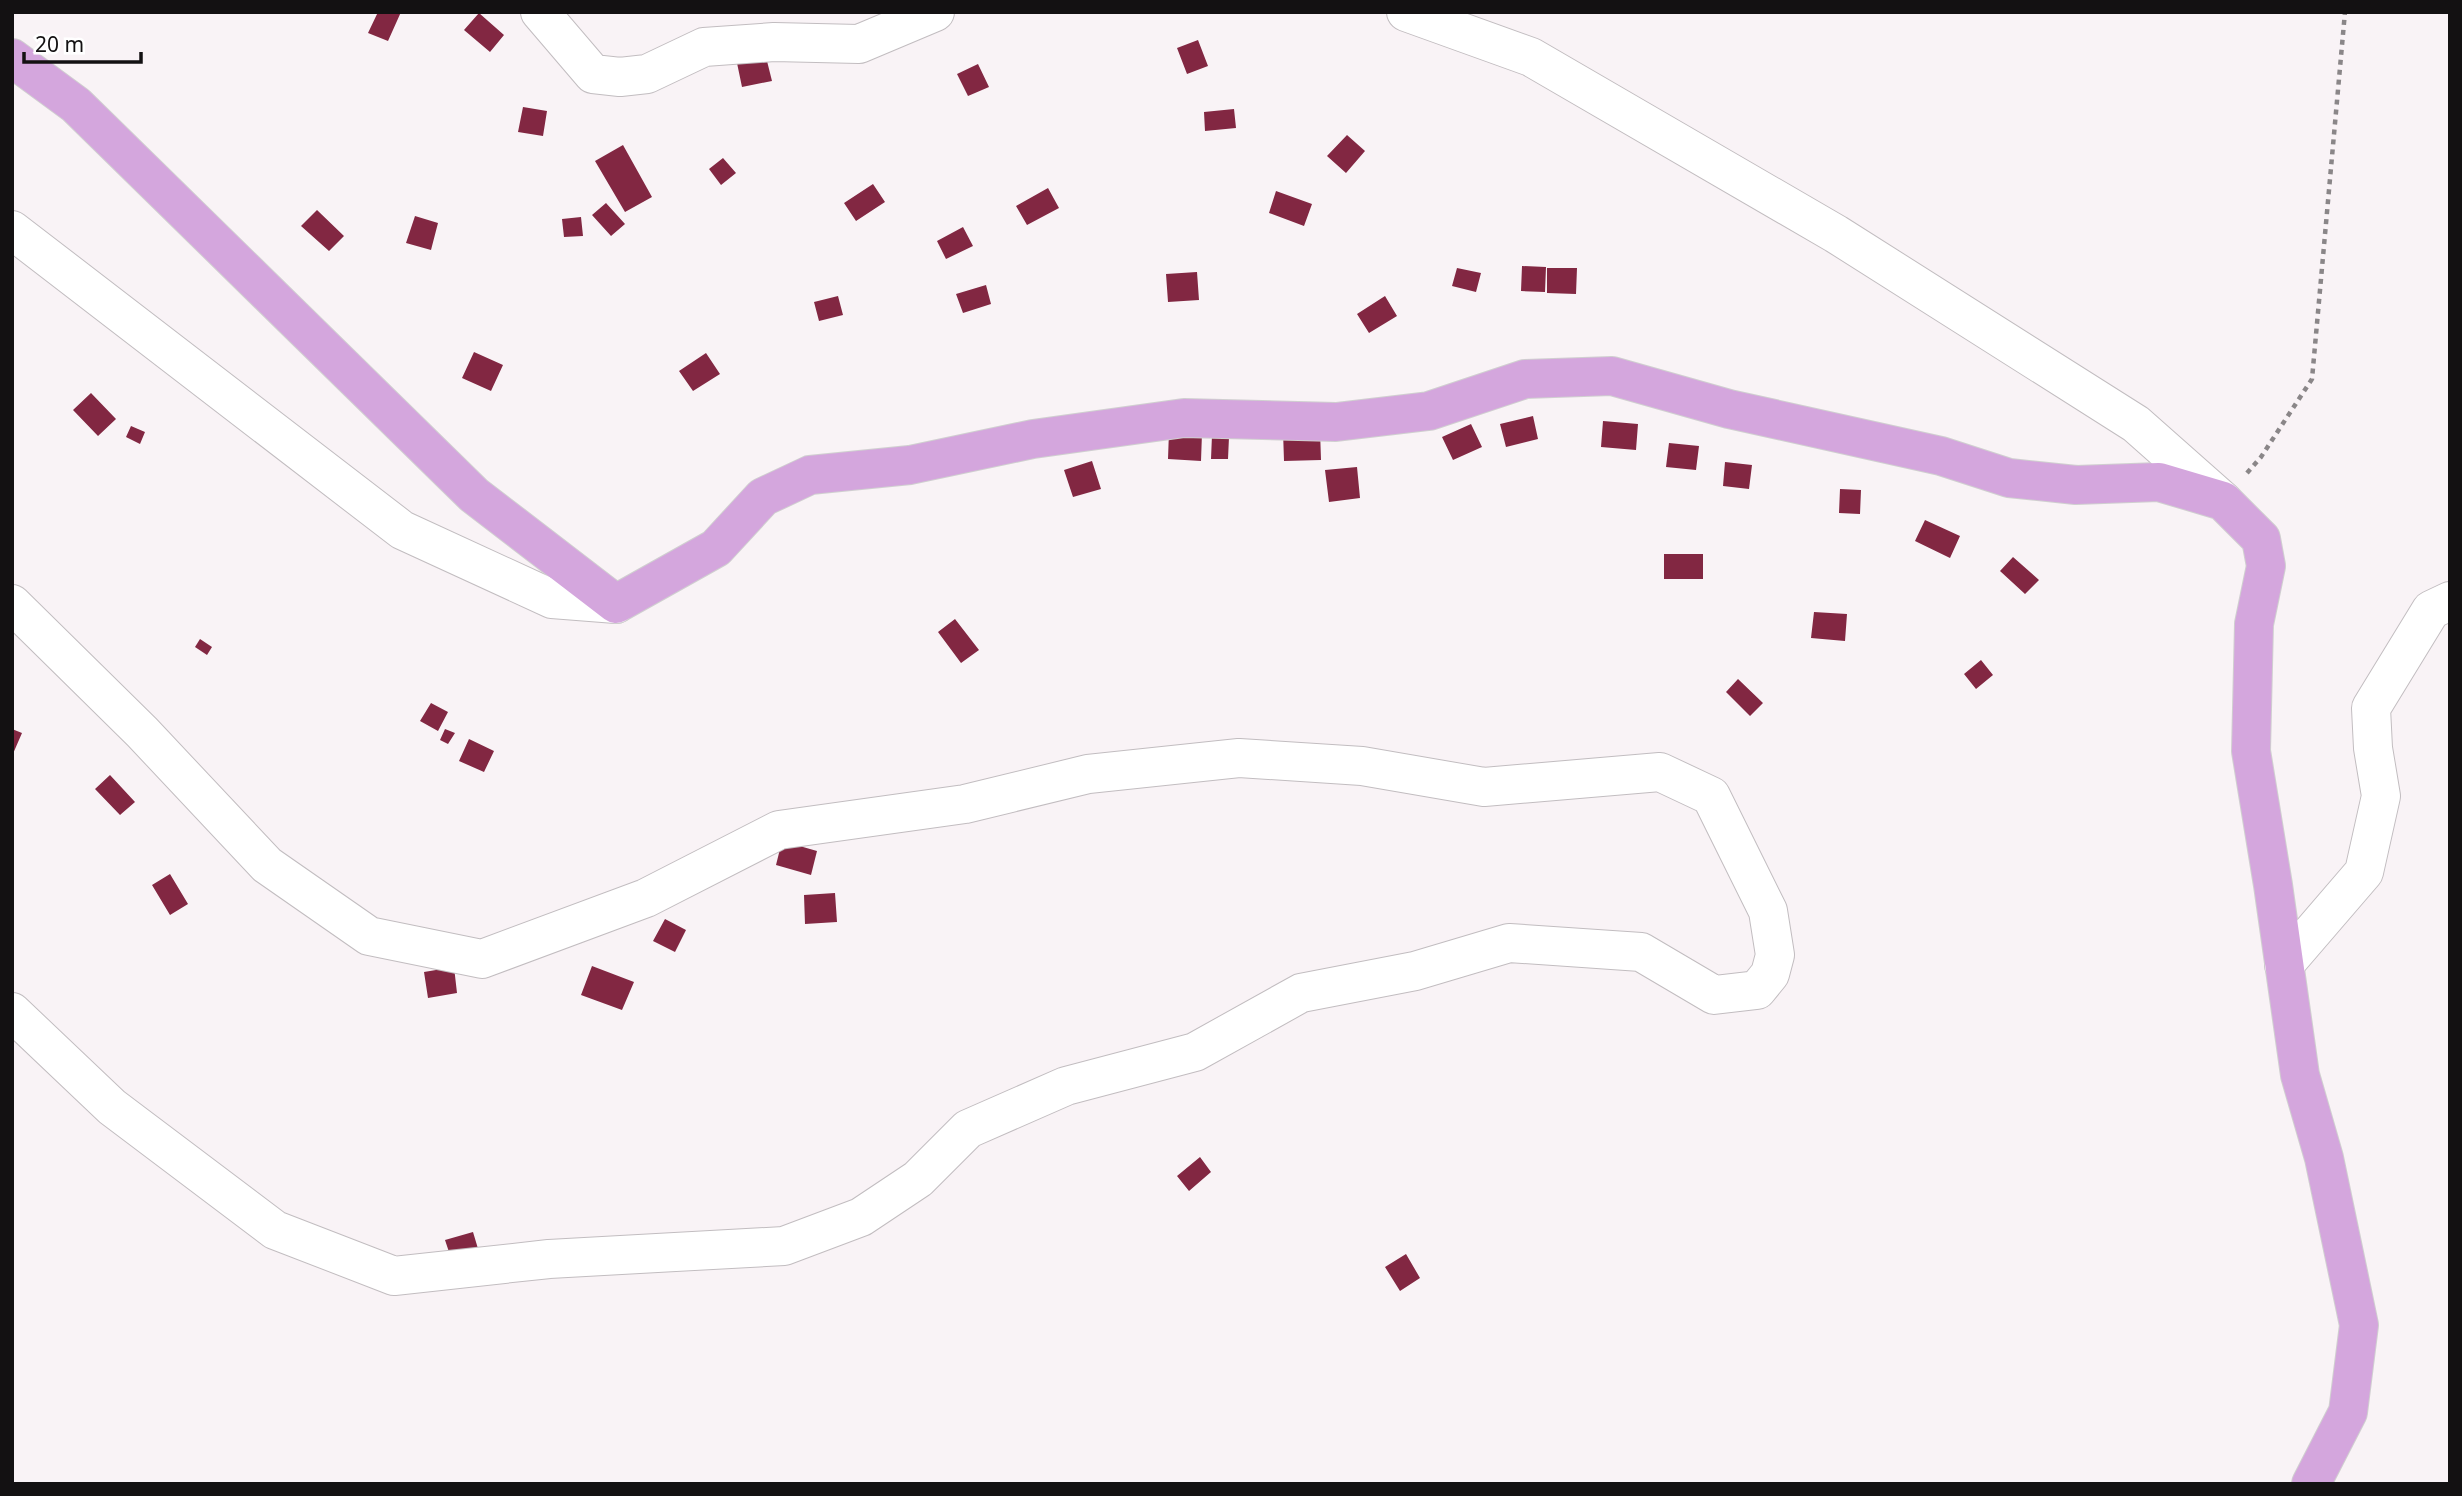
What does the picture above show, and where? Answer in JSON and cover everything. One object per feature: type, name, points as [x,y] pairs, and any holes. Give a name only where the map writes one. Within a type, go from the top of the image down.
[{"type":"main road","points":[[12,58],[76,105],[474,495],[616,604],[716,548],[763,497],[810,475],[910,465],[1033,439],[1184,418],[1336,422],[1429,411],[1525,379],[1612,376],[1729,409],[1941,456],[2009,478],[2076,485],[2159,482],[2222,501],[2261,540],[2266,566],[2254,624],[2251,751],[2300,1075],[2324,1158],[2359,1325],[2348,1412],[2311,1484]]},
{"type":"street","points":[[540,12],[593,74],[620,77],[647,74],[704,47],[774,43],[859,44],[934,12]]},
{"type":"street","points":[[1406,12],[1531,57],[1836,234],[2136,424],[2222,501]]},
{"type":"street","points":[[12,230],[402,530],[552,599],[616,604]]},
{"type":"street","points":[[2284,965],[2364,873],[2381,796],[2373,748],[2371,708],[2431,610],[2450,601]]},
{"type":"street","points":[[12,604],[142,732],[267,865],[369,936],[482,959],[646,898],[779,830],[965,804],[1088,774],[1239,758],[1362,766],[1484,787],[1660,772],[1711,796],[1768,911],[1775,955],[1770,974],[1757,990],[1714,995],[1641,953],[1508,943],[1415,971],[1300,993],[1195,1052],[1066,1086],[968,1129],[918,1179],[862,1217],[785,1247],[549,1259],[394,1276],[275,1230],[112,1107],[12,1012]]},
{"type":"path","points":[[2222,501],[2261,457],[2312,379],[2346,12]]},
{"type":"building","points":[[378,12],[401,12],[388,41],[368,33]]},
{"type":"building","points":[[479,13],[504,35],[490,52],[464,30]]},
{"type":"building","points":[[1198,40],[1208,66],[1187,74],[1177,48]]},
{"type":"building","points":[[766,57],[772,81],[742,87],[737,63]]},
{"type":"building","points":[[978,64],[989,87],[968,96],[957,74]]},
{"type":"building","points":[[523,107],[547,111],[543,136],[518,132]]},
{"type":"building","points":[[1234,109],[1236,128],[1205,131],[1204,112]]},
{"type":"building","points":[[1347,135],[1365,151],[1346,173],[1327,156]]},
{"type":"building","points":[[623,145],[652,197],[625,212],[595,161]]},
{"type":"building","points":[[723,158],[736,173],[721,185],[709,169]]},
{"type":"building","points":[[873,184],[885,202],[856,221],[844,203]]},
{"type":"building","points":[[1048,188],[1059,208],[1027,225],[1016,206]]},
{"type":"building","points":[[1276,191],[1312,204],[1304,226],[1269,213]]},
{"type":"building","points":[[606,203],[625,224],[611,236],[592,215]]},
{"type":"building","points":[[317,210],[344,236],[329,251],[301,226]]},
{"type":"building","points":[[415,216],[438,223],[431,250],[406,243]]},
{"type":"building","points":[[581,217],[583,236],[564,237],[562,219]]},
{"type":"building","points":[[963,227],[973,246],[946,259],[937,241]]},
{"type":"building","points":[[1522,266],[1546,267],[1545,292],[1521,291]]},
{"type":"building","points":[[1457,268],[1481,273],[1476,292],[1452,286]]},
{"type":"building","points":[[1547,268],[1577,268],[1576,294],[1547,293]]},
{"type":"building","points":[[1197,272],[1199,300],[1168,302],[1166,274]]},
{"type":"building","points":[[986,285],[991,304],[963,313],[956,294]]},
{"type":"building","points":[[838,296],[843,315],[819,321],[814,302]]},
{"type":"building","points":[[1385,296],[1397,316],[1369,333],[1357,314]]},
{"type":"building","points":[[474,352],[503,365],[491,391],[462,378]]},
{"type":"building","points":[[706,353],[720,374],[693,391],[679,371]]},
{"type":"building","points":[[91,393],[116,419],[98,436],[73,410]]},
{"type":"building","points":[[1533,416],[1538,439],[1506,447],[1500,424]]},
{"type":"building","points":[[1603,421],[1638,424],[1636,450],[1601,447]]},
{"type":"building","points":[[1471,424],[1482,447],[1453,460],[1442,437]]},
{"type":"building","points":[[131,426],[145,432],[140,444],[126,437]]},
{"type":"building","points":[[1320,430],[1321,460],[1284,461],[1283,431]]},
{"type":"building","points":[[1169,431],[1202,433],[1201,461],[1168,459]]},
{"type":"building","points":[[1212,435],[1229,437],[1228,459],[1211,459]]},
{"type":"building","points":[[1669,443],[1699,446],[1696,470],[1666,467]]},
{"type":"building","points":[[1092,461],[1101,489],[1073,497],[1064,470]]},
{"type":"building","points":[[1725,462],[1752,465],[1749,489],[1723,486]]},
{"type":"building","points":[[1357,467],[1360,498],[1329,502],[1325,470]]},
{"type":"building","points":[[1840,489],[1861,490],[1860,514],[1839,513]]},
{"type":"building","points":[[1925,520],[1960,536],[1950,558],[1915,541]]},
{"type":"building","points":[[1664,554],[1703,554],[1703,579],[1664,579]]},
{"type":"building","points":[[2013,557],[2039,580],[2025,594],[2000,571]]},
{"type":"building","points":[[1814,612],[1847,614],[1845,641],[1811,638]]},
{"type":"building","points":[[955,619],[979,650],[961,663],[938,632]]},
{"type":"building","points":[[200,639],[212,647],[207,655],[195,647]]},
{"type":"building","points":[[1981,660],[1993,675],[1976,689],[1964,674]]},
{"type":"building","points":[[1738,679],[1763,703],[1750,716],[1726,692]]},
{"type":"building","points":[[431,703],[448,712],[438,731],[420,721]]},
{"type":"building","points":[[12,729],[22,733],[12,756]]},
{"type":"building","points":[[445,729],[455,733],[448,744],[440,740]]},
{"type":"building","points":[[469,739],[494,751],[484,772],[459,761]]},
{"type":"building","points":[[110,775],[135,802],[120,815],[95,789]]},
{"type":"building","points":[[782,841],[817,851],[811,875],[776,865]]},
{"type":"building","points":[[170,874],[188,904],[170,915],[152,885]]},
{"type":"building","points":[[835,893],[837,922],[805,924],[804,895]]},
{"type":"building","points":[[665,919],[686,930],[675,952],[653,941]]},
{"type":"building","points":[[592,966],[634,982],[622,1010],[581,995]]},
{"type":"building","points":[[454,967],[457,993],[428,998],[424,972]]},
{"type":"building","points":[[1200,1157],[1211,1172],[1189,1191],[1177,1176]]},
{"type":"building","points":[[473,1232],[479,1252],[452,1261],[445,1240]]},
{"type":"building","points":[[1406,1254],[1420,1278],[1400,1291],[1385,1267]]}]
